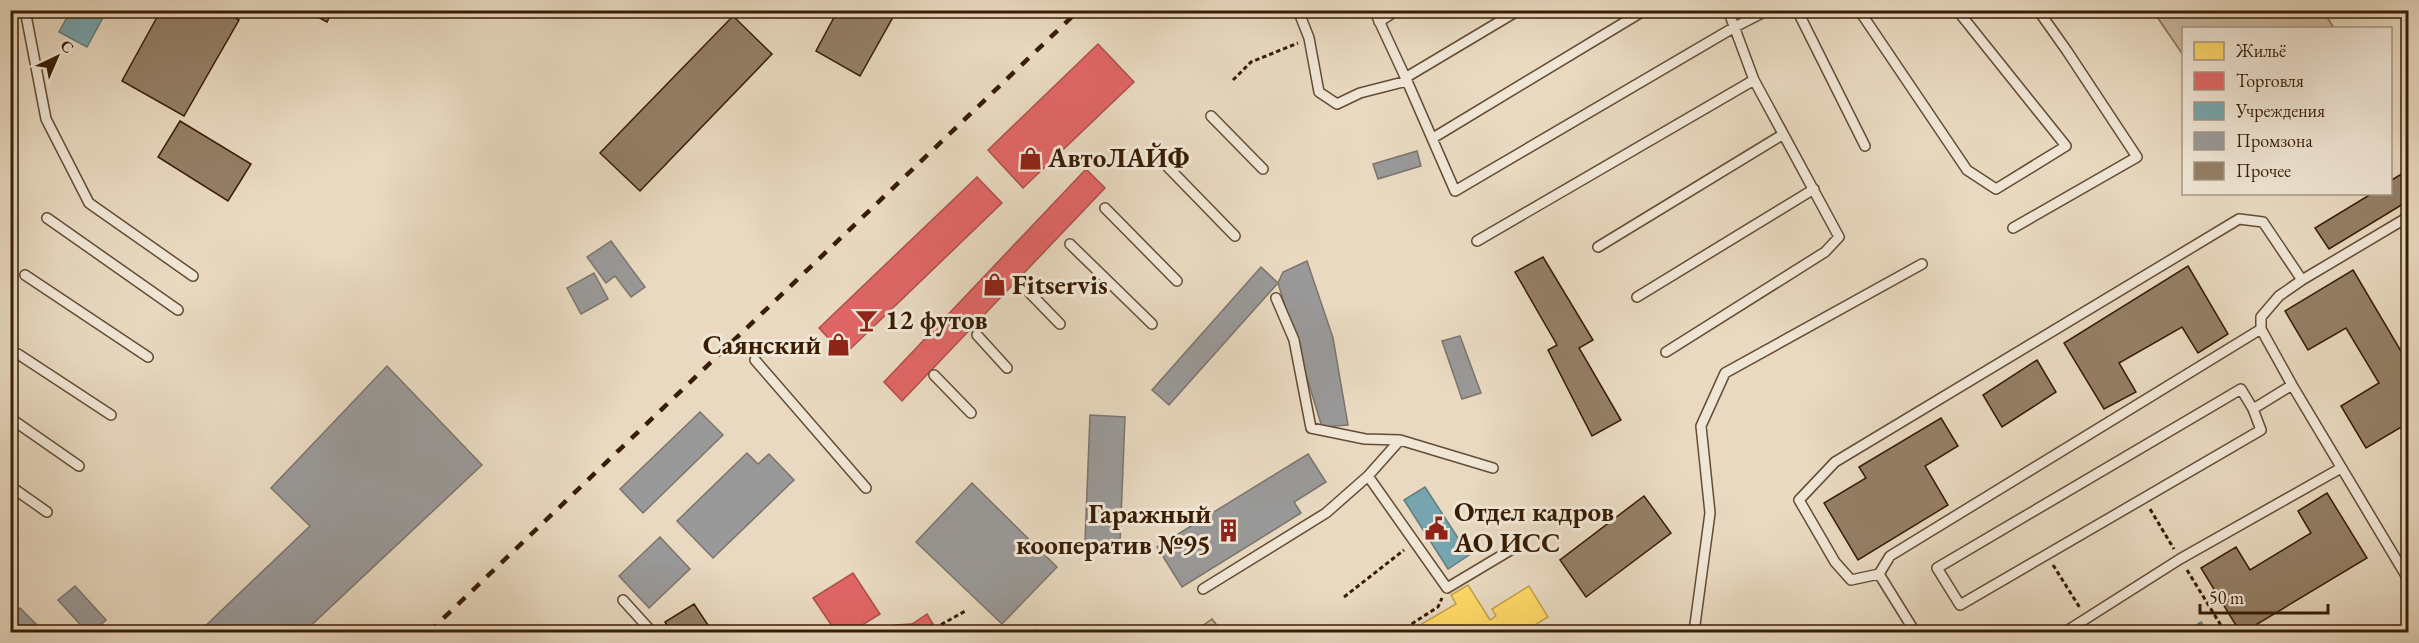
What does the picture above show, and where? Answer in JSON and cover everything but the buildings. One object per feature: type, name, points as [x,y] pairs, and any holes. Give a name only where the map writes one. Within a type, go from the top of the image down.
[{"type":"lane","points":[[25,10],[46,119],[89,203],[193,276]]},
{"type":"lane","points":[[1298,10],[1309,38],[1319,92],[1337,104],[1360,93],[1406,80],[1519,10]]},
{"type":"lane","points":[[1374,10],[1455,191],[1733,28],[1768,10]]},
{"type":"lane","points":[[1379,22],[1397,10]]},
{"type":"lane","points":[[1432,138],[1645,10]]},
{"type":"lane","points":[[1666,352],[1825,252],[1839,237],[1754,80],[1728,10]]},
{"type":"lane","points":[[1797,10],[1865,146]]},
{"type":"lane","points":[[1859,10],[1967,170],[1996,189],[2067,146],[1957,10]]},
{"type":"lane","points":[[2013,228],[2137,157],[2038,10]]},
{"type":"lane","points":[[1477,241],[1754,80]]},
{"type":"lane","points":[[1211,116],[1263,169]]},
{"type":"lane","points":[[1598,246],[1782,135]]},
{"type":"lane","points":[[1161,160],[1235,236]]},
{"type":"lane","points":[[1637,297],[1814,189]]},
{"type":"lane","points":[[1105,208],[1177,281]]},
{"type":"lane","points":[[2409,217],[2302,280],[2279,296],[2261,317],[2261,329],[2292,385],[2409,579]]},
{"type":"lane","points":[[47,218],[178,310]]},
{"type":"lane","points":[[2261,329],[1890,556],[1879,574],[1851,580],[1835,562],[1799,500],[1835,462],[2239,219],[2264,222],[2302,280]]},
{"type":"lane","points":[[1070,244],[1152,324]]},
{"type":"lane","points":[[1694,633],[1710,513],[1701,426],[1725,373],[1922,264]]},
{"type":"lane","points":[[25,275],[148,357]]},
{"type":"lane","points":[[1024,287],[1060,324]]},
{"type":"lane","points":[[1276,297],[1294,340],[1311,428],[1365,439],[1400,440],[1493,468]]},
{"type":"lane","points":[[977,335],[1007,368]]},
{"type":"lane","points":[[18,354],[111,415]]},
{"type":"lane","points":[[755,360],[866,488]]},
{"type":"lane","points":[[934,375],[971,413]]},
{"type":"lane","points":[[2253,409],[2292,385]]},
{"type":"lane","points":[[2241,389],[2253,409],[2261,430],[1960,605],[1937,568],[2241,389]]},
{"type":"lane","points":[[10,418],[79,466]]},
{"type":"lane","points":[[1203,589],[1326,513],[1368,476],[1400,440]]},
{"type":"lane","points":[[2065,633],[2181,559],[2341,468]]},
{"type":"lane","points":[[1368,476],[1447,588],[1520,545]]},
{"type":"lane","points":[[10,486],[47,512]]},
{"type":"lane","points":[[1879,574],[1915,633]]},
{"type":"lane","points":[[623,600],[652,633]]},
{"type":"path","points":[[1233,80],[1251,62],[1309,38]]},
{"type":"path","points":[[1344,597],[1415,542]]},
{"type":"path","points":[[2047,556],[2087,619]]},
{"type":"path","points":[[1399,633],[1438,607],[1441,599]]},
{"type":"path","points":[[928,633],[967,610]]},
{"type":"shaded area","points":[[2153,11],[2323,11],[2333,27],[2182,27],[2182,54]]},
{"type":"shaded area","points":[[1212,619],[1222,632],[1194,632]]},
{"type":"railway","points":[[429,632],[1079,10]]},
{"type":"place","name":"АвтоЛАЙФ","points":[[1030,158]]},
{"type":"place","name":"Fitservis","points":[[994,285]]},
{"type":"place","name":"12 футов","points":[[867,320]]},
{"type":"place","name":"Саянский","points":[[839,345]]},
{"type":"place","name":"Отдел кадров АО ИСС","points":[[1436,528]]},
{"type":"place","name":"Гаражный кооператив №95","points":[[1229,530]]}]
